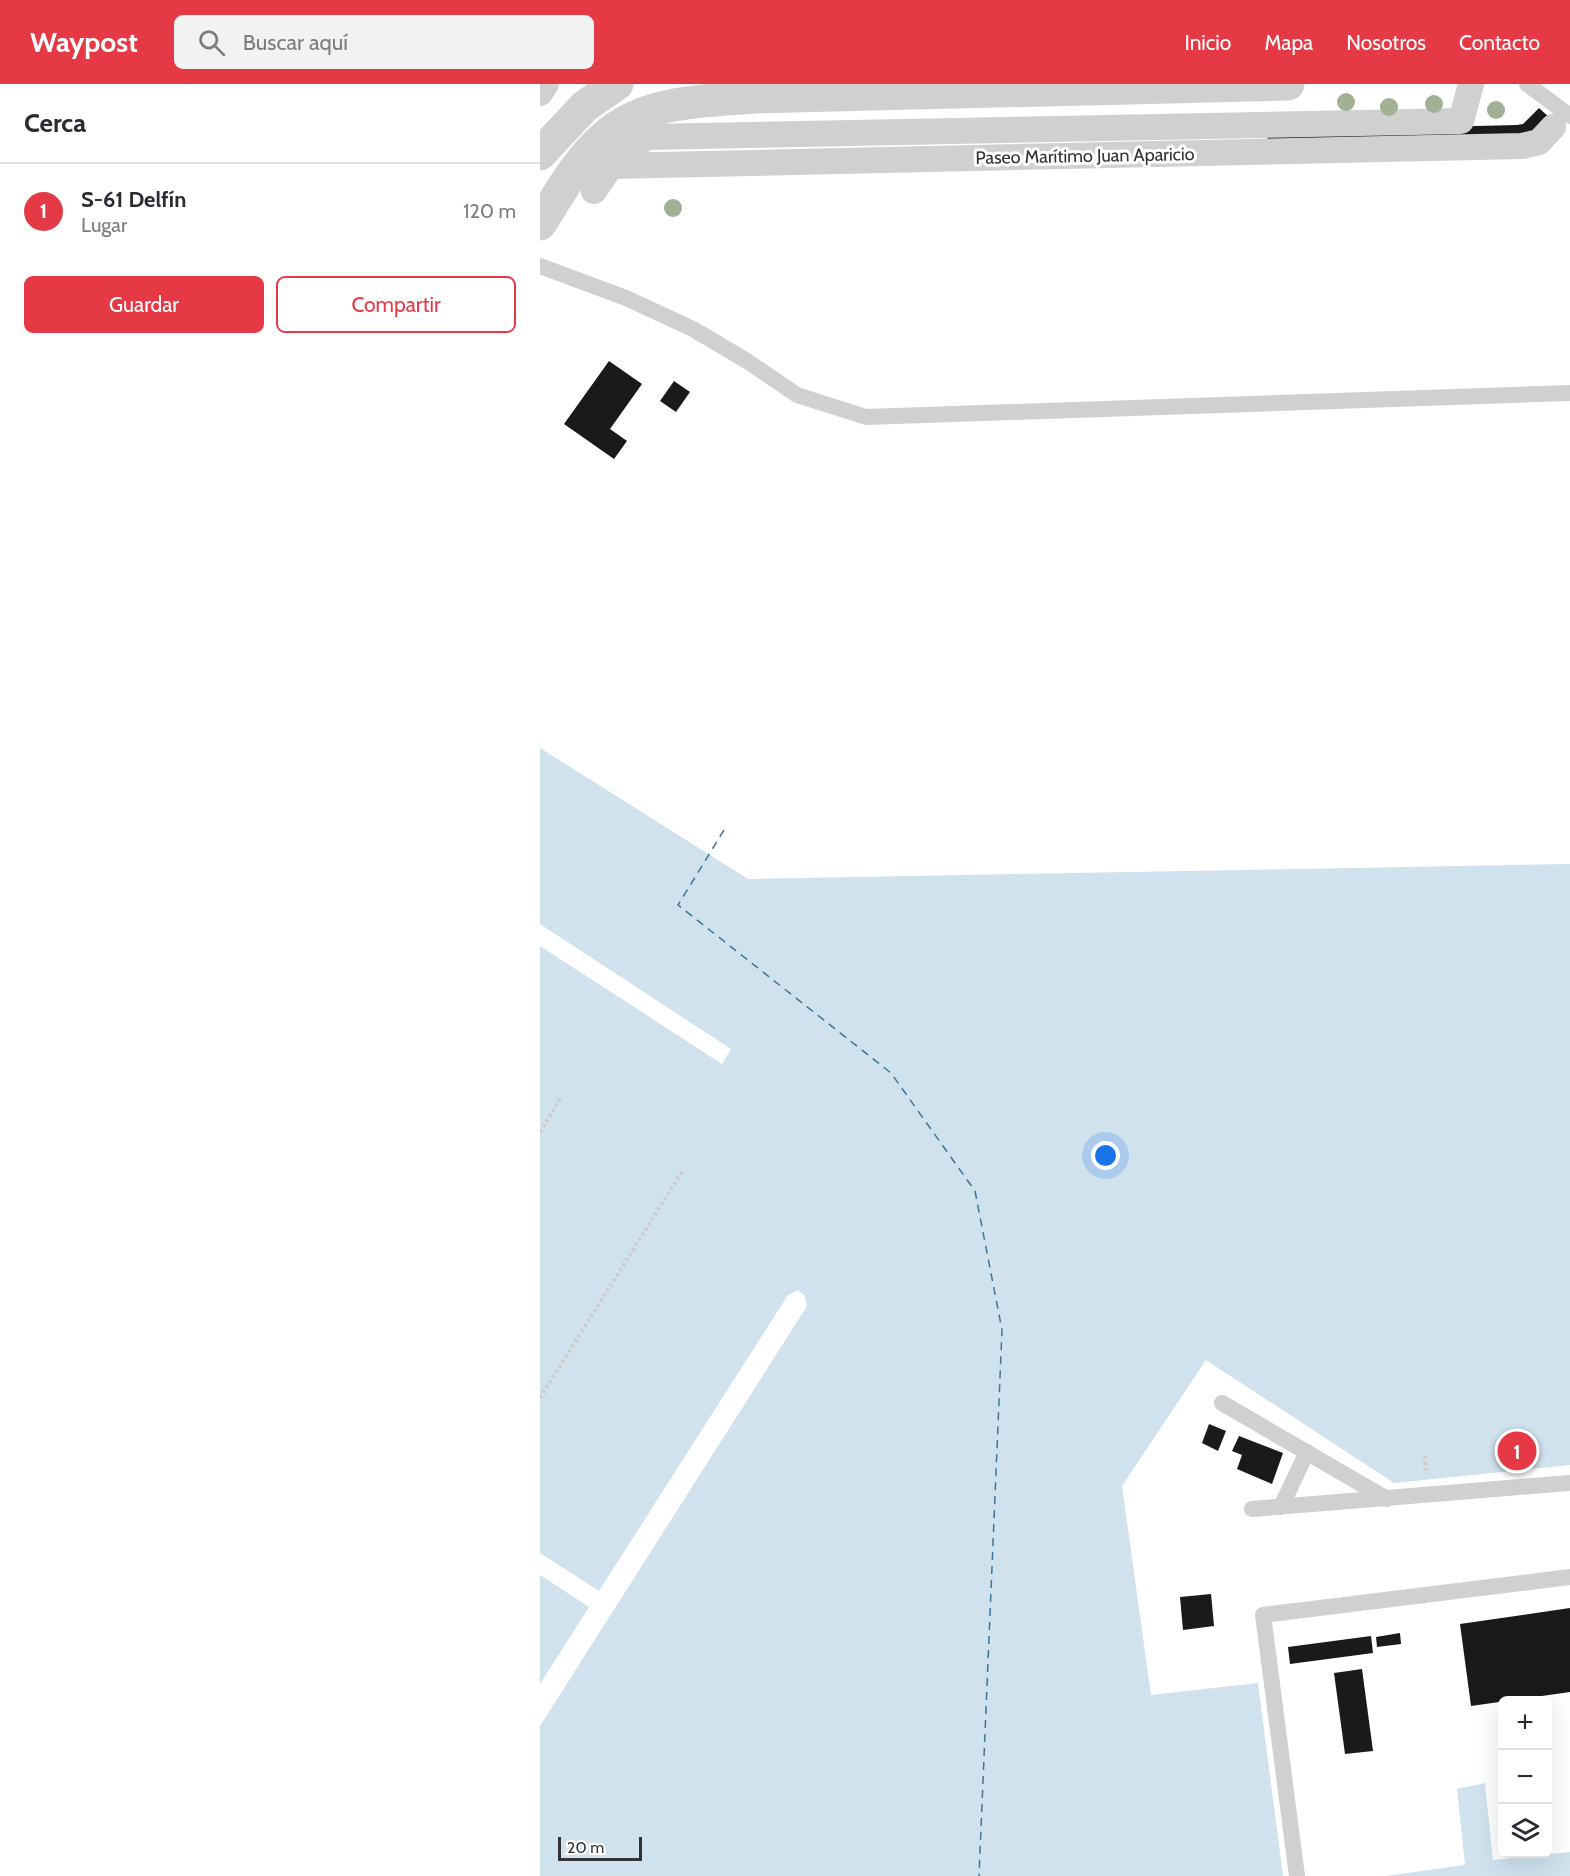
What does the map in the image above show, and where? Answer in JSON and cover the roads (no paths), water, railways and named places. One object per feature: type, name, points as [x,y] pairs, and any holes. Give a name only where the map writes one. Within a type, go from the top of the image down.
[{"type":"street","points":[[540,93],[546,84]]},
{"type":"street","points":[[540,154],[585,106],[617,84]]},
{"type":"street","points":[[540,224],[587,153],[603,137],[619,125],[643,113],[672,105],[756,97],[1288,84]]},
{"type":"street","points":[[594,191],[611,166],[646,137],[1461,121],[1471,84]]},
{"type":"street","name":"Paseo Marítimo Juan Aparicio","points":[[611,166],[1522,147],[1539,142],[1562,122]]},
{"type":"lane","points":[[1527,84],[1562,122]]},
{"type":"lane","points":[[540,266],[626,298],[693,329],[797,395],[866,417],[1570,393]]},
{"type":"lane","points":[[1222,1403],[1387,1498]]},
{"type":"lane","points":[[1281,1507],[1307,1452]]},
{"type":"lane","points":[[1252,1509],[1570,1483]]},
{"type":"lane","points":[[1298,1876],[1263,1615],[1570,1577]]},
{"type":"water","points":[[540,748],[748,879],[1570,864],[1570,1465],[1394,1483],[1206,1360],[1122,1486],[1151,1695],[1258,1683],[1283,1876],[540,1876],[540,1726],[807,1306],[805,1296],[798,1290],[788,1295],[599,1591],[540,1553],[540,946],[722,1064],[731,1049],[540,924]]},
{"type":"water","points":[[540,1575],[589,1607],[540,1684]]},
{"type":"water","points":[[1485,1783],[1493,1860],[1552,1858],[1552,1854],[1570,1852],[1570,1876],[1385,1876],[1465,1865],[1457,1789]]},
{"type":"place","name":"S-61 Delfín","points":[[1517,1451]]}]
